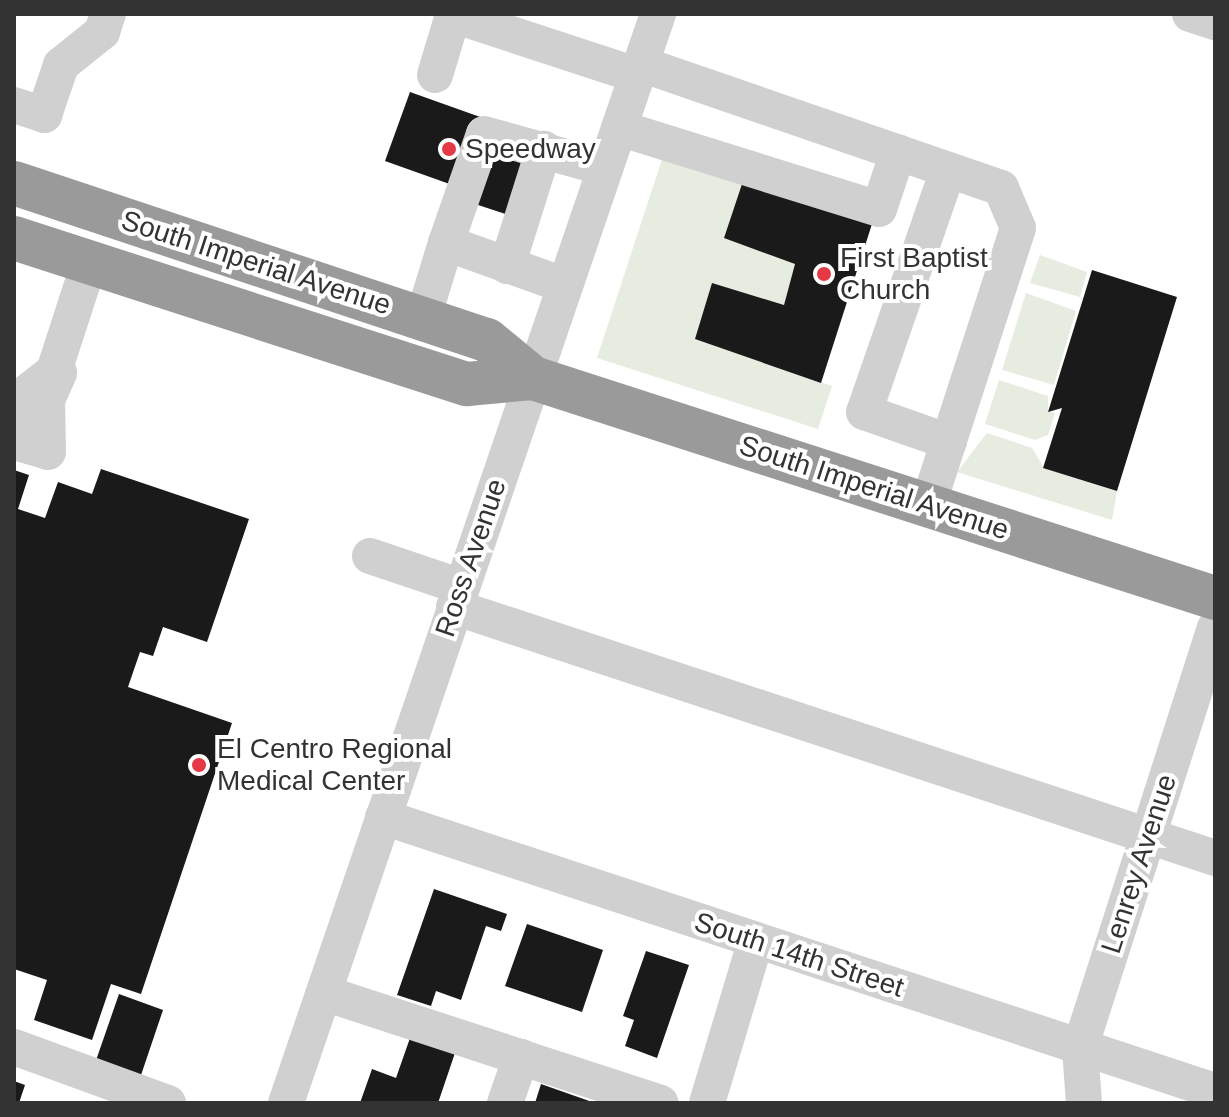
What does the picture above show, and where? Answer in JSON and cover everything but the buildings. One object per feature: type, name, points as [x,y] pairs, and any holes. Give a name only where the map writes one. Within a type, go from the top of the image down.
[{"type":"highway","name":"South Imperial Avenue","points":[[14,183],[487,340],[533,378],[1215,598]]},
{"type":"highway","points":[[89,263],[106,213]]},
{"type":"highway","name":"South Imperial Avenue","points":[[14,238],[467,384],[533,378]]},
{"type":"street","points":[[14,105],[44,115],[61,65],[102,32],[108,14]]},
{"type":"street","name":"Ross Avenue","points":[[286,1103],[658,14]]},
{"type":"street","points":[[1190,14],[1215,22]]},
{"type":"street","points":[[435,75],[453,15],[639,70],[1001,188],[1018,228],[928,505]]},
{"type":"street","points":[[619,128],[879,209],[898,152]]},
{"type":"street","points":[[423,318],[484,134],[605,168]]},
{"type":"street","points":[[507,266],[544,149]]},
{"type":"street","points":[[948,170],[864,412],[949,442]]},
{"type":"street","points":[[446,243],[564,285]]},
{"type":"street","points":[[14,423],[21,397],[54,371],[89,263]]},
{"type":"street","points":[[14,442],[48,452],[47,400],[59,373]]},
{"type":"street","points":[[370,556],[458,597],[1215,858]]},
{"type":"street","name":"Lenrey Avenue","points":[[1084,1103],[1080,1048],[1215,628]]},
{"type":"street","name":"South 14th Street","points":[[383,817],[1215,1091]]},
{"type":"street","points":[[707,1103],[756,940]]},
{"type":"street","points":[[324,993],[661,1103]]},
{"type":"street","points":[[14,1047],[168,1103]]},
{"type":"street","points":[[505,1103],[521,1057]]},
{"type":"shaded area","points":[[663,156],[742,184],[795,264],[784,305],[712,284],[696,339],[832,386],[818,429],[597,358]]},
{"type":"shaded area","points":[[1040,255],[1087,272],[1080,297],[1030,283]]},
{"type":"shaded area","points":[[1026,293],[1076,311],[1054,385],[1002,370]]},
{"type":"shaded area","points":[[999,380],[1048,396],[1048,411],[1055,413],[1048,435],[1035,440],[985,424]]},
{"type":"shaded area","points":[[987,433],[1032,448],[1044,468],[1117,491],[1112,520],[957,472]]},
{"type":"place","name":"Speedway","points":[[449,149]]},
{"type":"place","name":"First Baptist Church","points":[[824,274]]},
{"type":"place","name":"El Centro Regional Medical Center","points":[[199,765]]}]
